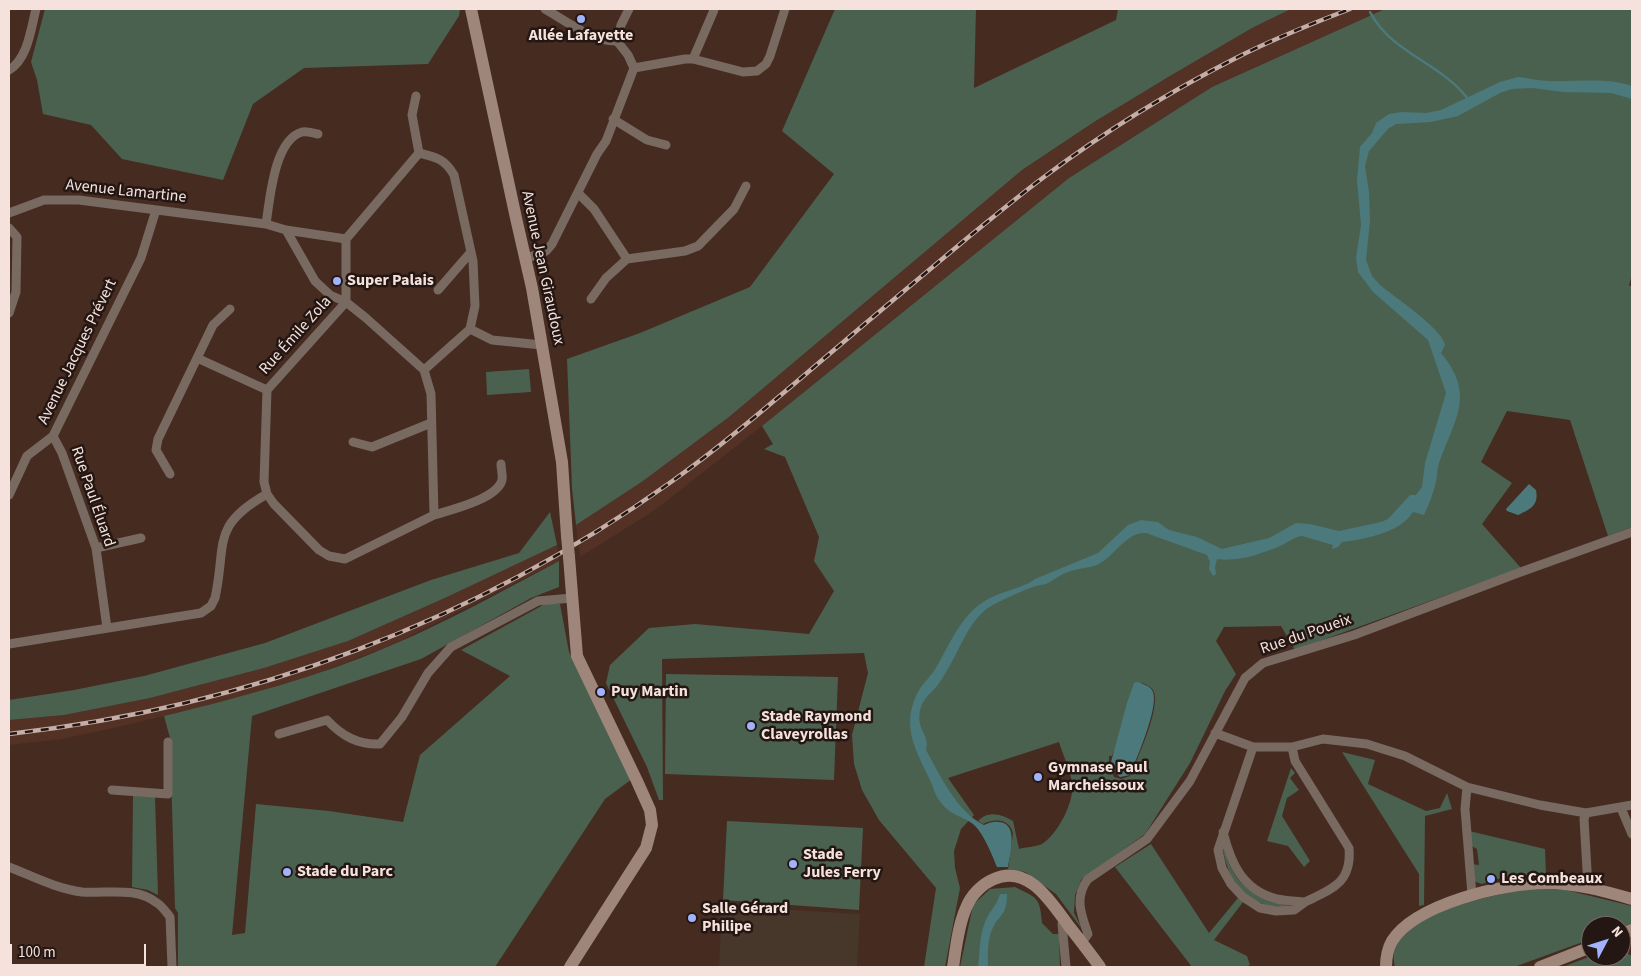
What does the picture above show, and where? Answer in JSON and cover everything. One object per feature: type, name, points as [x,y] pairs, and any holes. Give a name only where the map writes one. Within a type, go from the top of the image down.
[{"type":"street","points":[[9,70],[15,66],[25,50],[36,9]]},
{"type":"street","name":"Avenue Jean Giraudoux","points":[[471,9],[532,288],[562,462],[578,656],[650,810],[652,824],[646,848],[575,965]]},
{"type":"street","points":[[545,9],[596,38],[617,41]]},
{"type":"street","points":[[617,41],[621,25],[629,9]]},
{"type":"street","points":[[634,68],[693,59],[743,72],[757,71],[766,64],[770,56],[785,9]]},
{"type":"street","points":[[693,59],[714,10]]},
{"type":"street","points":[[525,259],[546,251],[552,244],[597,154],[606,141],[634,68],[628,55],[617,41]]},
{"type":"street","points":[[416,96],[412,115],[419,153]]},
{"type":"street","points":[[614,119],[647,140],[666,145]]},
{"type":"street","points":[[318,134],[303,132],[290,139],[279,156],[266,224],[286,230],[346,239],[419,153]]},
{"type":"street","points":[[419,153],[448,164],[454,175],[471,252],[475,306],[470,329],[424,370],[431,394],[434,515]]},
{"type":"street","points":[[591,299],[606,278],[626,259],[685,251],[698,246],[734,209],[746,186]]},
{"type":"street","points":[[578,193],[594,208],[626,259]]},
{"type":"street","name":"Avenue Lamartine","points":[[9,213],[44,200],[79,200],[266,224]]},
{"type":"street","name":"Avenue Jacques Prévert","points":[[9,494],[27,456],[53,436],[141,258],[156,210]]},
{"type":"street","points":[[9,228],[17,237],[16,292],[9,313]]},
{"type":"street","name":"Rue Émile Zola","points":[[286,230],[315,281],[330,295],[346,302],[366,318],[424,370]]},
{"type":"street","name":"Rue Émile Zola","points":[[267,390],[346,302],[346,239]]},
{"type":"street","points":[[438,290],[471,252]]},
{"type":"street","points":[[170,474],[156,450],[158,439],[213,325],[230,309]]},
{"type":"street","points":[[470,329],[492,340],[542,345]]},
{"type":"street","points":[[197,358],[267,390],[264,482],[267,494],[274,504],[319,550],[329,556],[345,559],[434,515],[486,496],[497,488],[502,480],[501,464]]},
{"type":"street","points":[[353,442],[372,447],[431,423]]},
{"type":"street","name":"Rue Paul Éluard","points":[[53,436],[62,453],[96,548],[107,628]]},
{"type":"street","points":[[9,644],[201,613],[211,606],[217,589],[224,536],[228,525],[250,503],[267,494]]},
{"type":"street","name":"Rue du Poueix","points":[[1082,942],[1088,934],[1080,911],[1080,893],[1084,885],[1088,879],[1147,840],[1190,781],[1244,678],[1263,663],[1354,635],[1632,532]]},
{"type":"street","points":[[96,548],[141,538]]},
{"type":"street","points":[[279,734],[327,720],[338,731],[352,740],[380,744],[402,717],[428,673],[452,648],[538,601],[572,598]]},
{"type":"street","points":[[1215,733],[1253,747],[1292,747],[1323,739],[1367,744],[1405,756],[1467,787],[1540,805],[1586,813],[1632,805]]},
{"type":"street","points":[[112,790],[168,794],[168,742]]},
{"type":"street","points":[[1253,747],[1218,850],[1222,868],[1231,884],[1242,897],[1260,908],[1276,911],[1294,910],[1304,902],[1332,889],[1346,875],[1350,860],[1349,848],[1295,760],[1292,747]]},
{"type":"street","points":[[1467,787],[1464,809],[1472,895]]},
{"type":"street","points":[[1621,808],[1632,834]]},
{"type":"street","points":[[1586,813],[1584,819],[1588,887]]},
{"type":"street","points":[[1223,832],[1230,858],[1246,883],[1276,899],[1304,902]]},
{"type":"street","points":[[9,867],[68,889],[82,892],[128,892],[145,896],[157,902],[170,917],[172,967]]},
{"type":"street","points":[[952,967],[966,906],[974,894],[986,882],[999,877],[1014,875],[1037,887],[1049,899],[1100,967]]},
{"type":"street","points":[[1386,967],[1391,942],[1405,926],[1423,913],[1472,895],[1520,884],[1546,883],[1588,887],[1632,899]]},
{"type":"street","points":[[1064,919],[1062,924],[1066,967]]},
{"type":"street","points":[[1540,967],[1581,951]]},
{"type":"shaded area","points":[[1291,9],[1385,9],[1212,87],[1069,178],[655,510],[580,557],[576,525],[643,481],[729,417],[1022,170],[1094,122],[1170,76],[1252,28]]},
{"type":"shaded area","points":[[557,545],[559,561],[392,645],[306,678],[235,699],[118,727],[62,739],[9,745],[9,720],[64,715],[150,698],[264,668],[348,641]]},
{"type":"shaded area","points":[[722,906],[860,914],[857,967],[719,967]]},
{"type":"green space","points":[[45,9],[460,9],[459,16],[428,64],[304,68],[253,104],[223,180],[122,159],[91,125],[43,114],[37,80],[31,62]]},
{"type":"green space","points":[[835,9],[976,9],[974,88],[1116,20],[1118,9],[1291,9],[1252,28],[1170,76],[1094,122],[1022,170],[729,417],[643,481],[576,525],[572,488],[567,359],[640,333],[750,287],[834,174],[782,131]]},
{"type":"green space","points":[[1385,9],[1632,9],[1632,275],[1629,285],[1632,287],[1632,527],[1608,536],[1570,420],[1507,411],[1481,462],[1512,483],[1482,524],[1521,568],[1295,650],[1281,626],[1224,627],[1216,641],[1236,674],[1225,691],[1190,763],[1145,834],[1081,880],[1075,895],[1074,913],[1082,929],[1056,894],[1025,872],[1008,869],[1013,834],[1009,825],[1002,821],[983,824],[978,821],[986,815],[995,814],[1013,821],[1019,849],[1040,845],[1048,839],[1059,825],[1071,799],[1072,783],[1070,773],[1059,742],[948,778],[974,815],[961,829],[954,851],[955,868],[960,888],[945,967],[924,967],[936,888],[879,820],[862,790],[854,764],[852,735],[868,673],[864,653],[662,659],[663,800],[659,800],[647,767],[606,683],[610,665],[649,628],[695,624],[809,634],[834,591],[814,561],[819,537],[785,457],[764,449],[773,444],[762,426],[1069,178],[1212,87]],"holes":[[[1142,683],[1151,687],[1154,692],[1154,710],[1147,734],[1130,776],[1121,779],[1114,777],[1109,766],[1109,756],[1112,756]]]},
{"type":"green space","points":[[529,369],[531,392],[487,395],[486,372]]},
{"type":"green space","points":[[550,512],[557,545],[348,641],[264,668],[150,698],[64,715],[9,720],[9,700],[74,690],[144,676],[265,643],[431,580],[519,553]]},
{"type":"green space","points":[[559,561],[559,587],[531,598],[421,659],[252,716],[232,935],[245,933],[256,804],[329,811],[403,822],[420,755],[510,676],[461,650],[545,604],[560,604],[569,652],[632,779],[605,799],[495,967],[178,967],[178,913],[175,908],[170,738],[164,716],[280,685],[336,667],[413,636]]},
{"type":"green space","name":"Stade Raymond Claveyrollas","points":[[666,674],[838,677],[834,780],[665,774]]},
{"type":"green space","points":[[1342,752],[1375,760],[1368,784],[1426,811],[1440,808],[1447,793],[1452,809],[1425,816],[1424,905],[1419,906],[1419,874]]},
{"type":"green space","points":[[1291,768],[1295,773],[1290,778],[1299,790],[1287,798],[1282,816],[1310,861],[1304,867],[1288,846],[1267,841]]},
{"type":"green space","points":[[133,795],[155,796],[158,895],[148,890],[132,887]]},
{"type":"green space","name":"Stade Jules Ferry","points":[[727,821],[863,828],[859,910],[723,900]]},
{"type":"green space","points":[[1469,831],[1545,849],[1546,875],[1496,879],[1482,884],[1473,881],[1471,864],[1479,865],[1477,849],[1470,845]]},
{"type":"green space","points":[[1151,844],[1209,933],[1238,898],[1243,902],[1214,940],[1247,956],[1250,965],[1244,967],[1192,967],[1115,867]]},
{"type":"green space","points":[[1222,845],[1231,868],[1244,885],[1259,895],[1293,907],[1270,906],[1259,902],[1242,891],[1236,884],[1227,866]]},
{"type":"green space","points":[[1015,887],[1036,899],[1040,908],[1042,923],[1053,934],[1059,934],[1060,967],[960,967],[973,905],[990,889]]},
{"type":"green space","points":[[1529,888],[1566,890],[1632,906],[1632,924],[1631,916],[1581,916],[1581,943],[1514,967],[1395,967],[1394,952],[1402,937],[1415,925],[1432,915],[1473,901]]},
{"type":"green space","points":[[1632,956],[1632,967],[1563,967],[1581,960],[1581,966],[1631,966]]},
{"type":"water","points":[[1518,77],[1546,81],[1622,83],[1632,86],[1632,99],[1611,93],[1563,92],[1532,88],[1512,89],[1500,93],[1458,116],[1431,122],[1396,124],[1388,129],[1369,151],[1365,166],[1369,192],[1370,221],[1366,260],[1372,276],[1379,284],[1436,330],[1445,345],[1441,353],[1452,369],[1458,383],[1459,410],[1438,467],[1435,486],[1424,515],[1413,512],[1400,525],[1391,530],[1371,537],[1342,542],[1338,547],[1332,549],[1333,545],[1302,536],[1249,557],[1217,559],[1216,574],[1213,576],[1209,569],[1210,562],[1207,555],[1146,533],[1139,533],[1127,540],[1097,565],[1068,572],[1048,583],[1008,597],[985,610],[969,630],[937,686],[924,701],[919,715],[927,745],[926,750],[957,802],[974,819],[984,825],[997,822],[1005,824],[1009,828],[1012,840],[1008,867],[997,867],[987,844],[977,828],[969,821],[947,809],[938,798],[920,759],[910,728],[912,706],[917,694],[935,670],[953,637],[972,611],[990,598],[1098,553],[1128,525],[1141,520],[1158,522],[1169,530],[1197,537],[1222,549],[1269,538],[1296,523],[1310,524],[1339,531],[1381,522],[1388,519],[1410,495],[1416,495],[1422,487],[1425,463],[1446,393],[1428,340],[1373,292],[1358,272],[1356,258],[1361,225],[1357,180],[1360,147],[1372,133],[1376,123],[1389,114],[1401,112],[1426,113],[1441,110],[1500,82]]},
{"type":"water","points":[[1529,484],[1536,490],[1537,495],[1533,506],[1518,515],[1507,511],[1506,509]]},
{"type":"water","points":[[1137,682],[1152,690],[1153,709],[1146,734],[1130,775],[1120,777],[1112,770],[1111,762],[1127,703],[1134,683]]},
{"type":"water","points":[[1000,894],[1007,894],[1007,901],[1004,911],[990,934],[988,967],[978,967],[983,928]]},
{"type":"waterway","points":[[1370,12],[1379,26],[1391,38],[1457,86],[1468,99]]},
{"type":"railway","points":[[9,734],[98,721],[186,703],[272,679],[356,650],[438,616],[518,577],[596,532],[693,466],[757,415],[1004,208],[1090,144],[1162,99],[1236,58],[1278,38],[1350,9]]},
{"type":"place","name":"Allée Lafayette","points":[[581,19]]},
{"type":"place","name":"Super Palais","points":[[337,281]]},
{"type":"place","name":"Puy Martin","points":[[601,692]]},
{"type":"place","name":"Stade Raymond Claveyrollas","points":[[751,726]]},
{"type":"place","name":"Gymnase Paul Marcheissoux","points":[[1038,777]]},
{"type":"place","name":"Stade Jules Ferry","points":[[793,864]]},
{"type":"place","name":"Stade du Parc","points":[[287,872]]},
{"type":"place","name":"Les Combeaux","points":[[1491,879]]},
{"type":"place","name":"Salle Gérard Philipe","points":[[692,918]]}]
